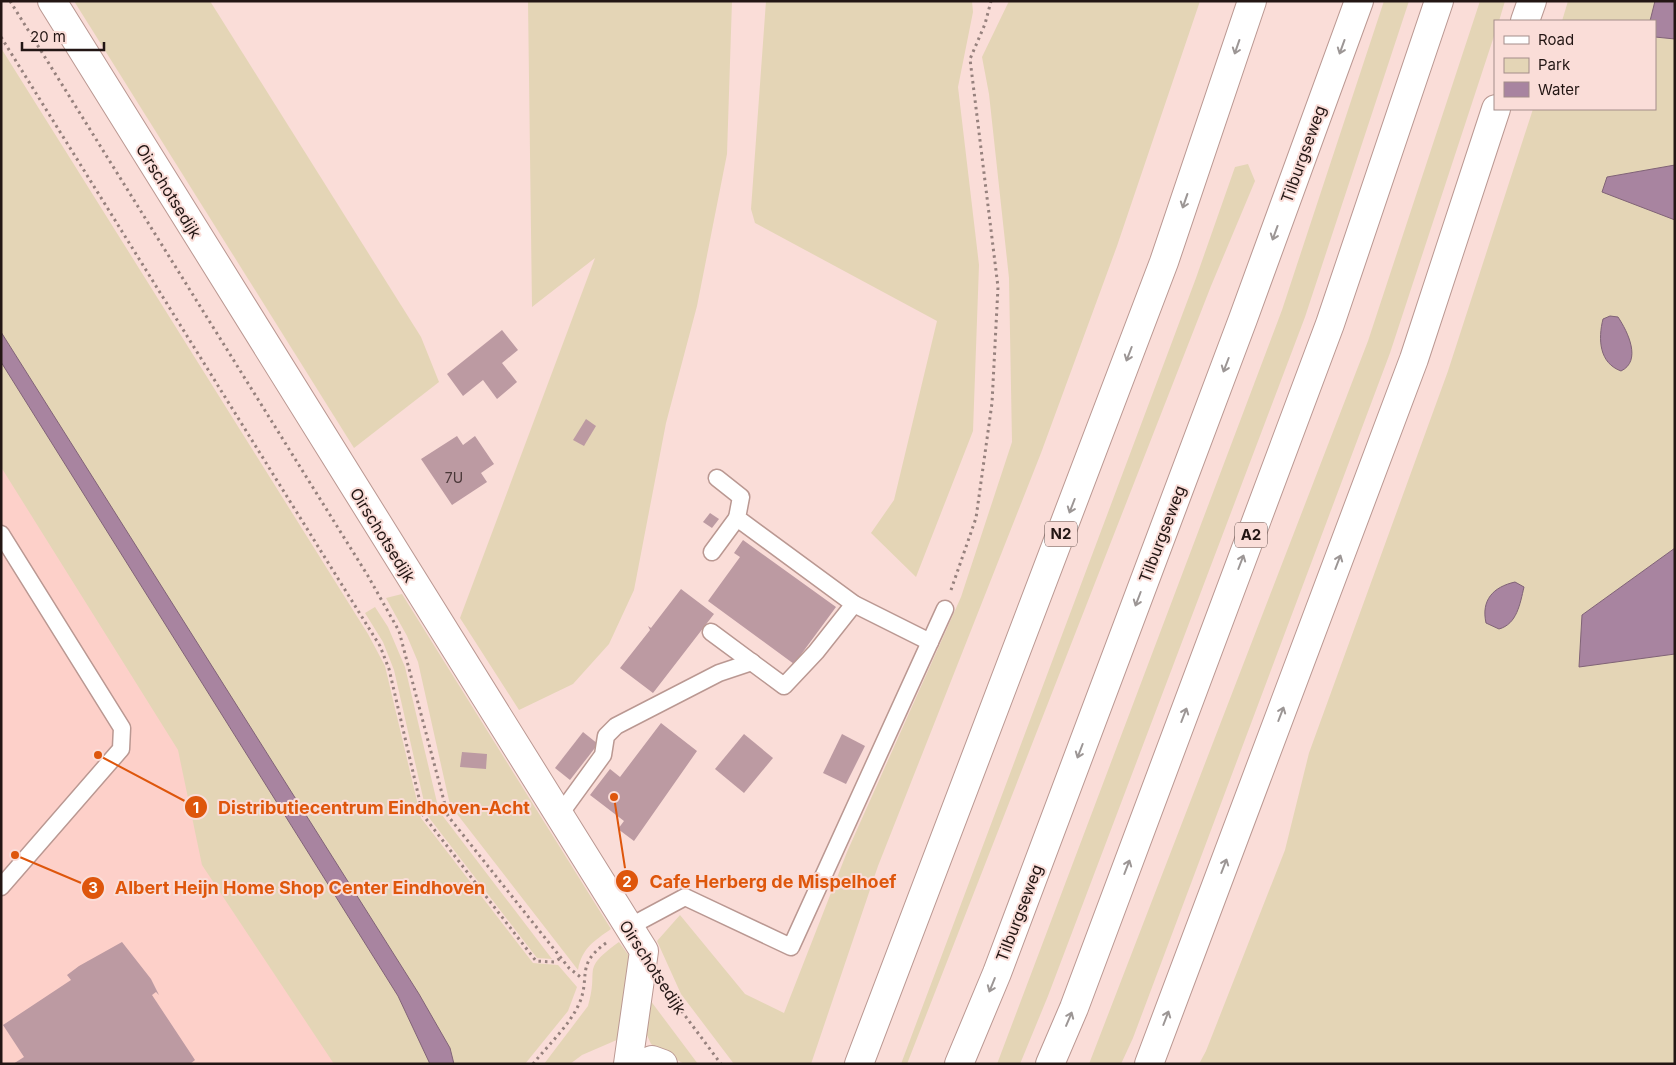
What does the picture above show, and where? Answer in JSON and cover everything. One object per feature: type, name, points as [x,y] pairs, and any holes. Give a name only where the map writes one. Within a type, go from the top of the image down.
[{"type":"main road","name":"Oirschotsedijk","points":[[52,1],[627,928],[644,952]]},
{"type":"main road","name":"N2","points":[[859,1064],[1164,262],[1252,1]]},
{"type":"main road","name":"Tilburgseweg","points":[[959,1064],[997,973],[1233,348],[1359,1]]},
{"type":"main road","name":"A2","points":[[1050,1064],[1074,1008],[1327,333],[1439,1]]},
{"type":"main road","points":[[1525,20],[1532,1]]},
{"type":"main road","points":[[1149,1064],[1414,360],[1496,110]]},
{"type":"main road","points":[[628,1064],[644,952]]},
{"type":"main road","points":[[642,1064],[652,1060],[663,1064]]},
{"type":"lane","points":[[712,552],[737,518],[740,497],[717,478]]},
{"type":"lane","points":[[737,518],[854,604],[930,642]]},
{"type":"lane","points":[[1,534],[122,728],[121,750],[1,887]]},
{"type":"lane","points":[[711,632],[784,686],[816,652],[854,604]]},
{"type":"lane","points":[[627,928],[685,897],[791,947],[945,609]]},
{"type":"lane","points":[[558,817],[603,756],[606,736],[616,726],[719,672],[752,662]]},
{"type":"path","points":[[10,1],[363,568],[399,631],[448,816],[569,968],[583,979]]},
{"type":"path","points":[[945,609],[976,518],[992,403],[998,287],[970,59],[985,24],[991,1]]},
{"type":"path","points":[[1,37],[380,646],[389,669],[423,815],[536,961],[554,962],[562,958]]},
{"type":"path","points":[[533,1064],[574,1013],[579,1003],[585,968],[597,950],[627,928]]},
{"type":"path","name":"Oirschotsedijk","points":[[644,952],[668,993],[721,1064]]},
{"type":"shaded area","points":[[1,447],[390,1064],[1,1064]]},
{"type":"green space","points":[[74,1],[210,1],[421,337],[439,382],[354,448]]},
{"type":"green space","points":[[528,1],[732,1],[727,154],[697,306],[666,423],[634,590],[609,644],[573,684],[519,710],[460,618],[595,258],[532,307]]},
{"type":"green space","points":[[766,1],[972,1],[973,12],[958,87],[979,265],[973,431],[916,577],[871,533],[894,500],[937,321],[755,223],[751,209]]},
{"type":"green space","points":[[1009,1],[1200,1],[1117,246],[1041,453],[878,866],[811,1064],[734,1064],[681,994],[657,941],[680,915],[745,994],[784,1013],[847,852],[961,597],[1012,442],[1009,278],[989,94],[982,57]]},
{"type":"green space","points":[[1384,1],[1409,1],[1305,317],[1048,996],[1020,1064],[997,1064],[1282,310]]},
{"type":"green space","points":[[1480,1],[1505,1],[1499,20],[1494,20],[1494,36],[1390,353],[1133,1038],[1121,1064],[1089,1064],[1368,341]]},
{"type":"green space","points":[[1568,1],[1655,1],[1650,20],[1562,20]]},
{"type":"green space","points":[[1656,37],[1675,39],[1675,165],[1607,177],[1675,220],[1675,548],[1582,615],[1579,666],[1675,654],[1675,1064],[1199,1064],[1206,1051],[1285,850],[1309,753],[1448,371],[1533,110],[1656,110]]},
{"type":"green space","points":[[1,48],[368,634],[385,666],[421,818],[533,963],[558,965],[577,987],[568,1011],[525,1064],[454,1064],[450,1048],[419,994],[1,332]]},
{"type":"green space","points":[[1248,164],[1255,181],[1211,286],[907,1064],[901,1064],[1196,278],[1235,167]]},
{"type":"green space","points":[[1,362],[398,996],[430,1064],[334,1064],[202,865],[178,750],[1,467]]},
{"type":"green space","points":[[402,594],[611,929],[594,941],[582,956],[578,970],[450,805],[418,662],[407,636],[386,598]]},
{"type":"green space","points":[[375,607],[388,627],[405,667],[439,811],[552,959],[537,958],[427,815],[394,670],[383,642],[365,613]]},
{"type":"green space","points":[[619,942],[632,960],[619,1039],[582,1055],[570,1064],[544,1064],[588,1006],[595,965],[607,951]]},
{"type":"green space","points":[[650,1000],[698,1064],[684,1064],[651,1044],[646,1033]]},
{"type":"water","points":[[1655,1],[1675,1],[1675,39],[1656,37],[1656,20],[1650,20]]},
{"type":"water","points":[[1675,165],[1675,220],[1602,192],[1607,177]]},
{"type":"water","points":[[1610,316],[1618,317],[1626,330],[1631,346],[1631,360],[1621,371],[1608,362],[1602,349],[1601,327],[1603,319]]},
{"type":"water","points":[[1,332],[419,994],[450,1048],[454,1064],[430,1064],[398,996],[1,362]]},
{"type":"water","points":[[1675,548],[1675,654],[1579,667],[1582,615]]},
{"type":"water","points":[[1515,582],[1524,587],[1514,618],[1510,623],[1499,629],[1486,623],[1485,608],[1490,596],[1500,587]]},
{"type":"building","points":[[502,330],[518,350],[502,363],[517,382],[497,399],[483,380],[463,396],[447,374]]},
{"type":"building","points":[[586,419],[596,426],[584,446],[573,440]]},
{"type":"building","points":[[457,436],[463,445],[475,436],[494,464],[481,473],[487,482],[452,505],[421,459]]},
{"type":"building","points":[[710,513],[719,519],[712,528],[703,522]]},
{"type":"building","points":[[743,540],[836,607],[794,664],[708,601],[740,557],[734,553]]},
{"type":"building","points":[[681,589],[714,614],[653,693],[620,668],[650,630],[648,626],[651,628]]},
{"type":"building","points":[[661,723],[697,751],[634,841],[618,829],[624,821],[590,795],[610,769],[620,777]]},
{"type":"building","points":[[583,732],[598,744],[570,780],[555,768]]},
{"type":"building","points":[[744,734],[773,758],[744,793],[715,769]]},
{"type":"building","points":[[842,734],[865,746],[846,784],[823,773]]},
{"type":"building","points":[[462,752],[487,754],[486,769],[460,767]]},
{"type":"building","points":[[122,942],[151,979],[159,995],[156,992],[152,995],[195,1060],[190,1064],[13,1064],[24,1057],[3,1025],[71,980],[67,975],[79,966]]},
{"type":"place","name":"Distributiecentrum Eindhoven-Acht","points":[[98,755]]},
{"type":"place","name":"Cafe Herberg de Mispelhoef","points":[[614,797]]},
{"type":"place","name":"Albert Heijn Home Shop Center Eindhoven","points":[[15,855]]}]
